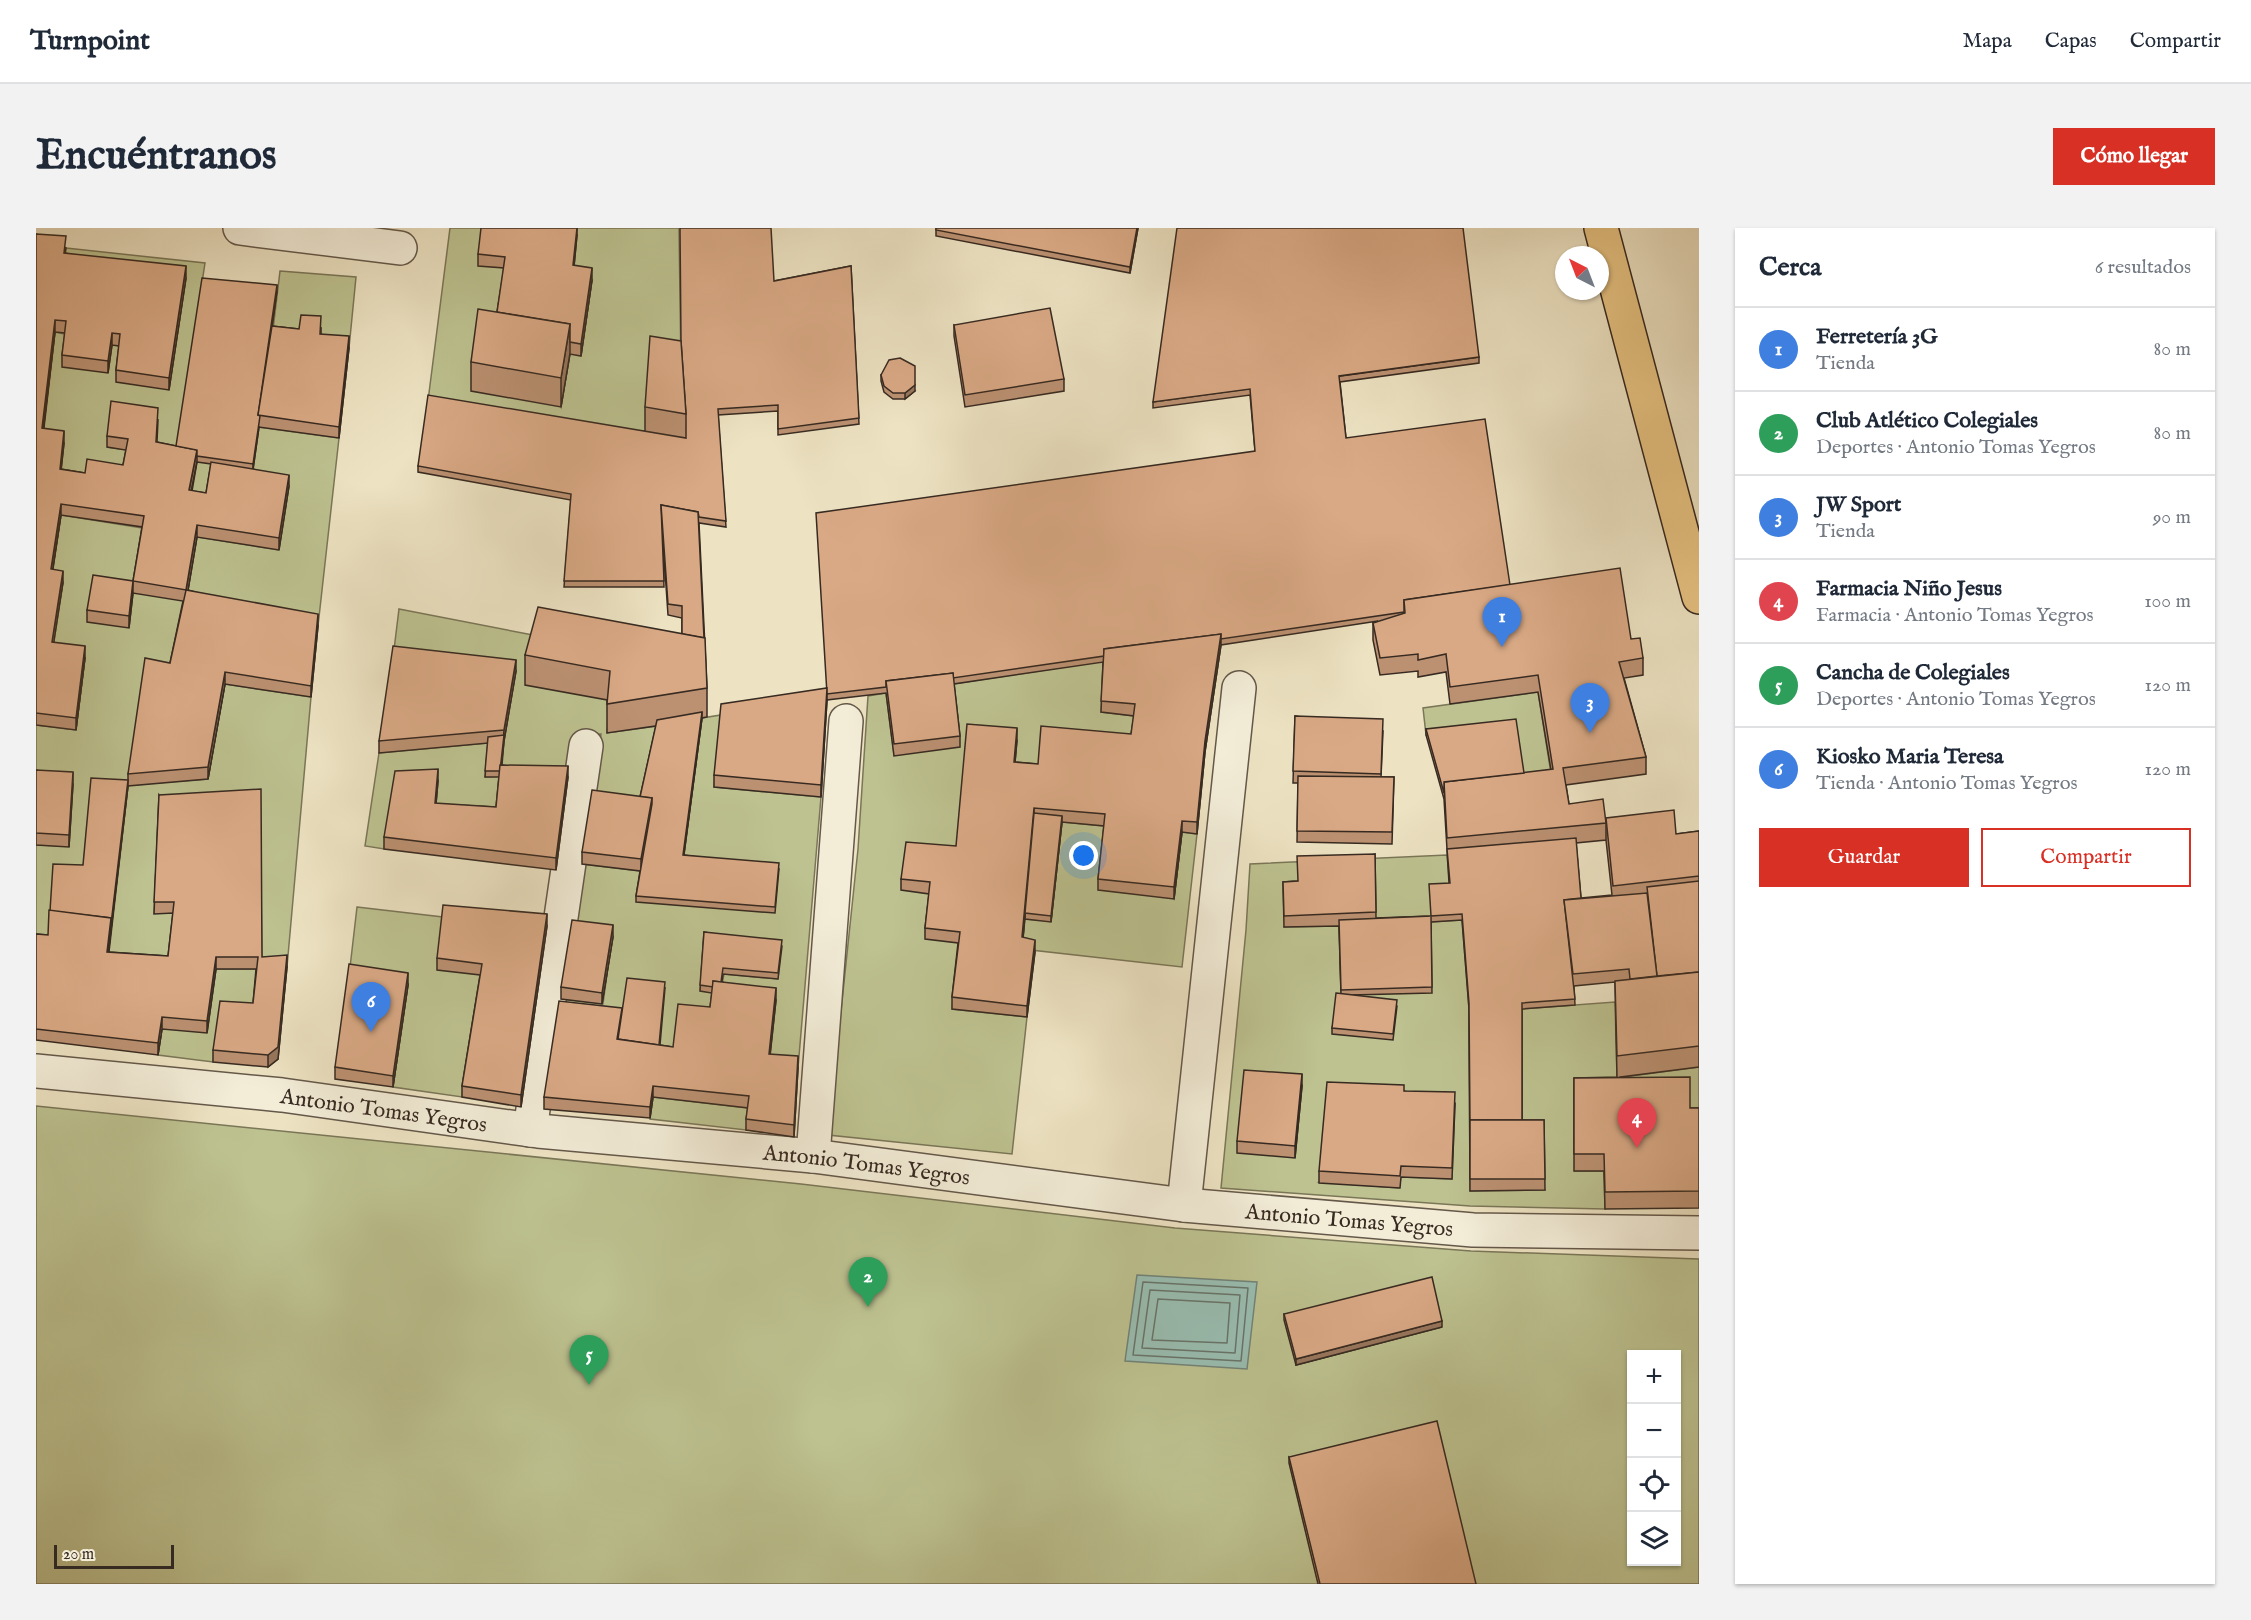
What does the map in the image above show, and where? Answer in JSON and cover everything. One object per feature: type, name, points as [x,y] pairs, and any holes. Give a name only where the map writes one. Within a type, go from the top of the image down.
[{"type":"main road","points":[[1601,228],[1699,597]]},
{"type":"street","points":[[240,228],[400,248]]},
{"type":"street","points":[[1184,1205],[1239,688]]},
{"type":"street","points":[[813,1156],[846,721]]},
{"type":"street","points":[[530,1130],[586,746]]},
{"type":"street","name":"Antonio Tomas Yegros","points":[[36,1071],[282,1095],[530,1130],[813,1156],[1184,1205],[1473,1230],[1699,1233]]},
{"type":"green space","points":[[450,228],[483,228],[505,269],[561,407],[570,353],[581,355],[592,280],[573,277],[551,228],[679,228],[681,370],[645,437],[428,401]]},
{"type":"green space","points":[[66,248],[205,263],[175,459],[128,450],[123,477],[85,485],[60,481],[42,440],[55,332],[120,346],[169,390],[64,265]]},
{"type":"green space","points":[[280,271],[356,277],[349,348],[320,345],[321,328],[299,341],[272,338]]},
{"type":"green space","points":[[258,427],[339,438],[318,626],[170,675],[128,785],[208,779],[225,684],[311,697],[287,967],[262,969],[260,801],[159,807],[154,913],[174,913],[168,967],[107,964],[128,786],[91,784],[83,871],[48,947],[36,946],[36,845],[69,846],[36,781],[36,725],[76,730],[85,658],[52,654],[63,583],[51,580],[61,515],[279,550],[206,505],[189,502],[197,461]]},
{"type":"green space","points":[[399,609],[538,636],[610,700],[607,733],[657,726],[639,809],[592,801],[601,734],[573,736],[568,777],[496,819],[435,815],[395,783],[384,849],[365,846],[379,753],[488,743],[485,777],[500,776],[504,741],[393,658]]},
{"type":"green space","points":[[1104,661],[1101,712],[1135,716],[1131,746],[1038,776],[956,858],[930,894],[960,943],[952,1009],[1027,1017],[1012,1154],[828,1135],[858,849],[868,696],[886,693],[894,755],[953,684]]},
{"type":"green space","points":[[1538,692],[1553,786],[1526,790],[1516,725],[1426,735],[1423,708]]},
{"type":"green space","points":[[721,715],[714,787],[821,797],[798,1068],[769,1066],[720,994],[724,974],[778,979],[781,946],[705,938],[700,990],[713,993],[710,1019],[673,1058],[622,1020],[559,1012],[561,999],[603,1004],[612,937],[572,932],[582,864],[641,871],[683,861],[702,718]]},
{"type":"green space","points":[[1062,822],[1105,826],[1174,899],[1182,832],[1197,834],[1182,967],[1022,949],[1025,919],[1051,921]]},
{"type":"green space","points":[[1447,855],[1450,889],[1431,922],[1462,920],[1469,1009],[1470,1191],[1545,1190],[1522,1132],[1522,1009],[1615,1002],[1617,1078],[1699,1067],[1699,1125],[1574,1171],[1604,1171],[1605,1209],[1470,1206],[1221,1188],[1246,930],[1250,864]],"holes":[[[1298,893],[1376,924],[1341,995],[1339,926],[1284,927]],[[1455,1104],[1452,1179],[1401,1177],[1399,1188],[1319,1182]]]},
{"type":"green space","points":[[357,907],[443,917],[482,976],[462,1097],[393,1087],[408,985],[349,976]]},
{"type":"green space","points":[[216,969],[258,969],[253,1014],[220,1013],[213,1062],[158,1055],[162,1029]]},
{"type":"green space","points":[[653,1097],[749,1108],[746,1130],[650,1119]]},
{"type":"green space","points":[[36,1106],[801,1184],[1175,1228],[1471,1251],[1699,1259],[1699,1584],[36,1584]]},
{"type":"water","points":[[1137,1275],[1257,1282],[1247,1369],[1125,1361]]},
{"type":"building","points":[[481,228],[577,228],[573,265],[592,268],[581,344],[570,342],[570,324],[497,312],[505,257],[478,254]]},
{"type":"building","points":[[680,228],[771,228],[774,281],[851,266],[859,418],[778,429],[778,405],[718,409],[726,521],[699,517],[698,512],[661,505],[664,581],[564,581],[571,494],[418,466],[428,395],[686,438],[681,341]]},
{"type":"building","points":[[936,228],[1137,228],[1130,267],[936,230]]},
{"type":"building","points":[[1177,228],[1463,228],[1479,357],[1339,376],[1346,438],[1485,419],[1510,585],[1404,600],[1404,612],[1221,639],[1221,634],[1104,649],[1104,656],[953,678],[953,673],[886,681],[886,687],[827,694],[816,513],[1255,451],[1250,389],[1153,402]]},
{"type":"building","points":[[36,234],[66,236],[64,253],[186,266],[169,378],[116,370],[120,334],[112,333],[108,361],[62,355],[66,321],[55,320],[42,428],[64,431],[60,469],[85,473],[87,459],[123,465],[128,439],[107,436],[111,401],[158,408],[156,442],[197,450],[189,490],[206,493],[211,462],[289,475],[279,538],[197,525],[186,590],[133,581],[144,516],[61,504],[51,569],[63,571],[52,642],[85,646],[76,718],[36,713]]},
{"type":"building","points":[[202,278],[277,285],[253,464],[197,456],[197,450],[176,446]]},
{"type":"building","points":[[1050,308],[1064,379],[965,395],[954,325]]},
{"type":"building","points":[[478,309],[570,324],[561,378],[471,362]]},
{"type":"building","points":[[301,315],[321,316],[320,334],[349,336],[339,427],[258,415],[272,326],[299,329]]},
{"type":"building","points":[[650,336],[681,341],[686,414],[645,407]]},
{"type":"building","points":[[900,358],[915,366],[915,385],[905,393],[893,393],[884,386],[881,375],[889,360]]},
{"type":"building","points":[[661,505],[698,512],[704,638],[682,634],[682,606],[668,604]]},
{"type":"building","points":[[1620,568],[1631,639],[1640,638],[1643,658],[1619,662],[1646,757],[1563,768],[1569,804],[1603,799],[1606,823],[1447,838],[1444,782],[1553,769],[1538,675],[1450,687],[1446,654],[1418,660],[1418,654],[1380,658],[1373,623],[1405,613],[1404,600]]},
{"type":"building","points":[[93,575],[133,581],[129,616],[87,610]]},
{"type":"building","points":[[186,590],[318,614],[311,686],[225,672],[208,767],[128,774],[145,658],[170,663]]},
{"type":"building","points":[[538,607],[705,638],[707,688],[607,704],[610,671],[525,655]]},
{"type":"building","points":[[1221,634],[1205,741],[1197,822],[1182,821],[1174,887],[1098,879],[1105,814],[1034,808],[1022,937],[1035,940],[1027,1006],[952,997],[960,932],[925,928],[930,882],[901,879],[906,842],[956,846],[967,724],[1017,728],[1014,762],[1038,764],[1041,726],[1131,734],[1135,704],[1101,701],[1104,649]]},
{"type":"building","points":[[393,646],[516,660],[504,730],[379,741]]},
{"type":"building","points":[[953,673],[960,736],[894,744],[886,681]]},
{"type":"building","points":[[827,688],[821,785],[714,775],[721,704]]},
{"type":"building","points":[[702,712],[683,855],[779,863],[775,907],[636,896],[652,804],[652,798],[640,797],[657,720]]},
{"type":"building","points":[[1295,716],[1383,719],[1381,774],[1293,771]]},
{"type":"building","points":[[1516,719],[1524,773],[1444,782],[1444,793],[1426,729]]},
{"type":"building","points":[[504,735],[500,771],[485,771],[488,737]]},
{"type":"building","points":[[500,765],[568,766],[556,858],[384,837],[395,771],[438,769],[435,803],[496,807]]},
{"type":"building","points":[[36,770],[73,772],[69,835],[36,833]]},
{"type":"building","points":[[1298,776],[1394,777],[1392,832],[1297,831]]},
{"type":"building","points":[[91,778],[128,780],[111,924],[111,918],[50,911],[53,864],[83,865]]},
{"type":"building","points":[[261,789],[262,957],[287,955],[278,1047],[268,1055],[213,1050],[220,1001],[253,1003],[258,957],[216,957],[207,1021],[162,1017],[158,1043],[36,1029],[36,934],[48,935],[49,910],[111,918],[107,952],[168,956],[174,902],[154,902],[159,795]]},
{"type":"building","points":[[592,790],[652,798],[641,859],[582,852]]},
{"type":"building","points":[[1674,810],[1676,834],[1699,831],[1699,876],[1613,886],[1606,818]]},
{"type":"building","points":[[1034,813],[1062,816],[1051,916],[1025,913]]},
{"type":"building","points":[[1576,838],[1581,898],[1564,900],[1575,999],[1522,1003],[1522,1120],[1470,1120],[1470,1126],[1469,1003],[1462,914],[1431,916],[1429,884],[1450,883],[1447,849]]},
{"type":"building","points":[[1375,854],[1376,912],[1284,916],[1283,882],[1298,881],[1297,856]]},
{"type":"building","points":[[1699,881],[1699,972],[1657,976],[1647,887]]},
{"type":"building","points":[[1647,893],[1657,976],[1630,979],[1629,969],[1573,974],[1564,900]]},
{"type":"building","points":[[443,905],[547,914],[521,1095],[462,1086],[482,964],[437,958]]},
{"type":"building","points":[[1431,916],[1432,987],[1341,990],[1339,920]]},
{"type":"building","points":[[572,920],[613,925],[602,993],[561,987]]},
{"type":"building","points":[[704,932],[782,940],[778,973],[723,968],[721,982],[713,981],[713,987],[700,985]]},
{"type":"building","points":[[349,964],[408,973],[393,1076],[335,1067]]},
{"type":"building","points":[[1699,972],[1699,1046],[1617,1056],[1615,981]]},
{"type":"building","points":[[627,978],[665,982],[659,1045],[618,1039]]},
{"type":"building","points":[[713,981],[776,988],[769,1054],[798,1056],[794,1125],[746,1119],[749,1096],[653,1086],[650,1107],[544,1097],[559,1001],[622,1008],[617,1039],[673,1047],[678,1004],[710,1007]]},
{"type":"building","points":[[1336,993],[1397,1000],[1393,1034],[1332,1028]]},
{"type":"building","points":[[1244,1070],[1302,1074],[1295,1146],[1237,1141]]},
{"type":"building","points":[[1690,1077],[1690,1108],[1699,1108],[1699,1191],[1605,1192],[1604,1154],[1574,1154],[1574,1078]]},
{"type":"building","points":[[1327,1082],[1404,1085],[1404,1091],[1455,1092],[1452,1168],[1401,1166],[1400,1176],[1319,1171]]},
{"type":"building","points":[[1470,1120],[1544,1120],[1545,1179],[1470,1179]]},
{"type":"building","points":[[1432,1277],[1442,1321],[1296,1359],[1284,1314]]},
{"type":"building","points":[[1437,1421],[1476,1584],[1320,1584],[1289,1457]]},
{"type":"place","name":"Ferretería 3G","points":[[1502,647]]},
{"type":"place","name":"JW Sport","points":[[1590,733]]},
{"type":"place","name":"Kiosko Maria Teresa","points":[[371,1032]]},
{"type":"place","name":"Farmacia Niño Jesus","points":[[1637,1148]]},
{"type":"place","name":"Club Atlético Colegiales","points":[[868,1307]]},
{"type":"place","name":"Cancha de Colegiales","points":[[589,1385]]}]
